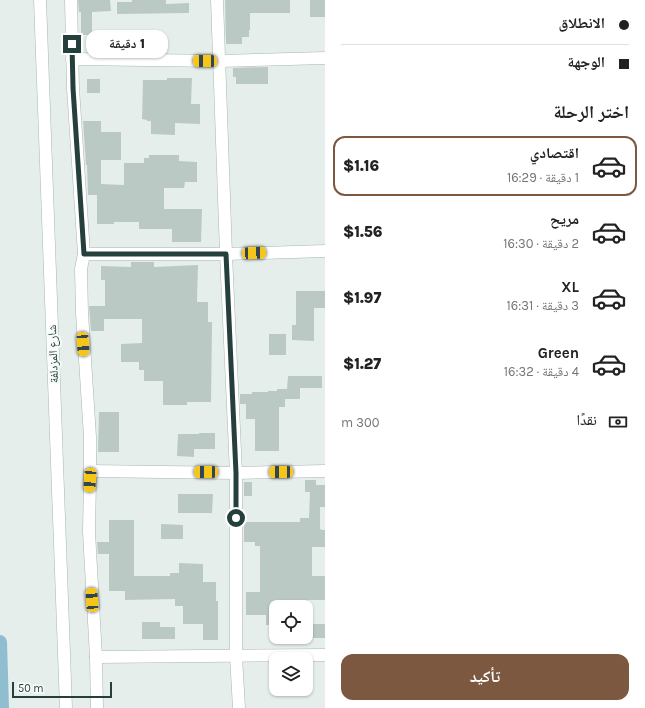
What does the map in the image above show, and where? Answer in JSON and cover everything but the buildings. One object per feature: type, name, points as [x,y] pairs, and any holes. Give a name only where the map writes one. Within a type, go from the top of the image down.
[{"type":"street","name":"شارع المزدلفة","points":[[40,0],[66,708]]},
{"type":"street","points":[[71,0],[73,88],[84,254],[81,270],[82,313],[90,438],[88,532],[96,657],[97,708]]},
{"type":"street","points":[[217,0],[226,254],[236,473],[236,656],[239,708]]},
{"type":"street","points":[[72,59],[220,61],[325,58]]},
{"type":"street","points":[[84,254],[226,254],[325,251]]},
{"type":"street","points":[[90,471],[236,473],[325,471]]},
{"type":"street","points":[[96,657],[325,655]]},
{"type":"waterway","points":[[0,642],[2,708]]},
{"type":"route","points":[[72,44],[73,88],[84,254],[226,254],[236,473],[236,518]]}]
